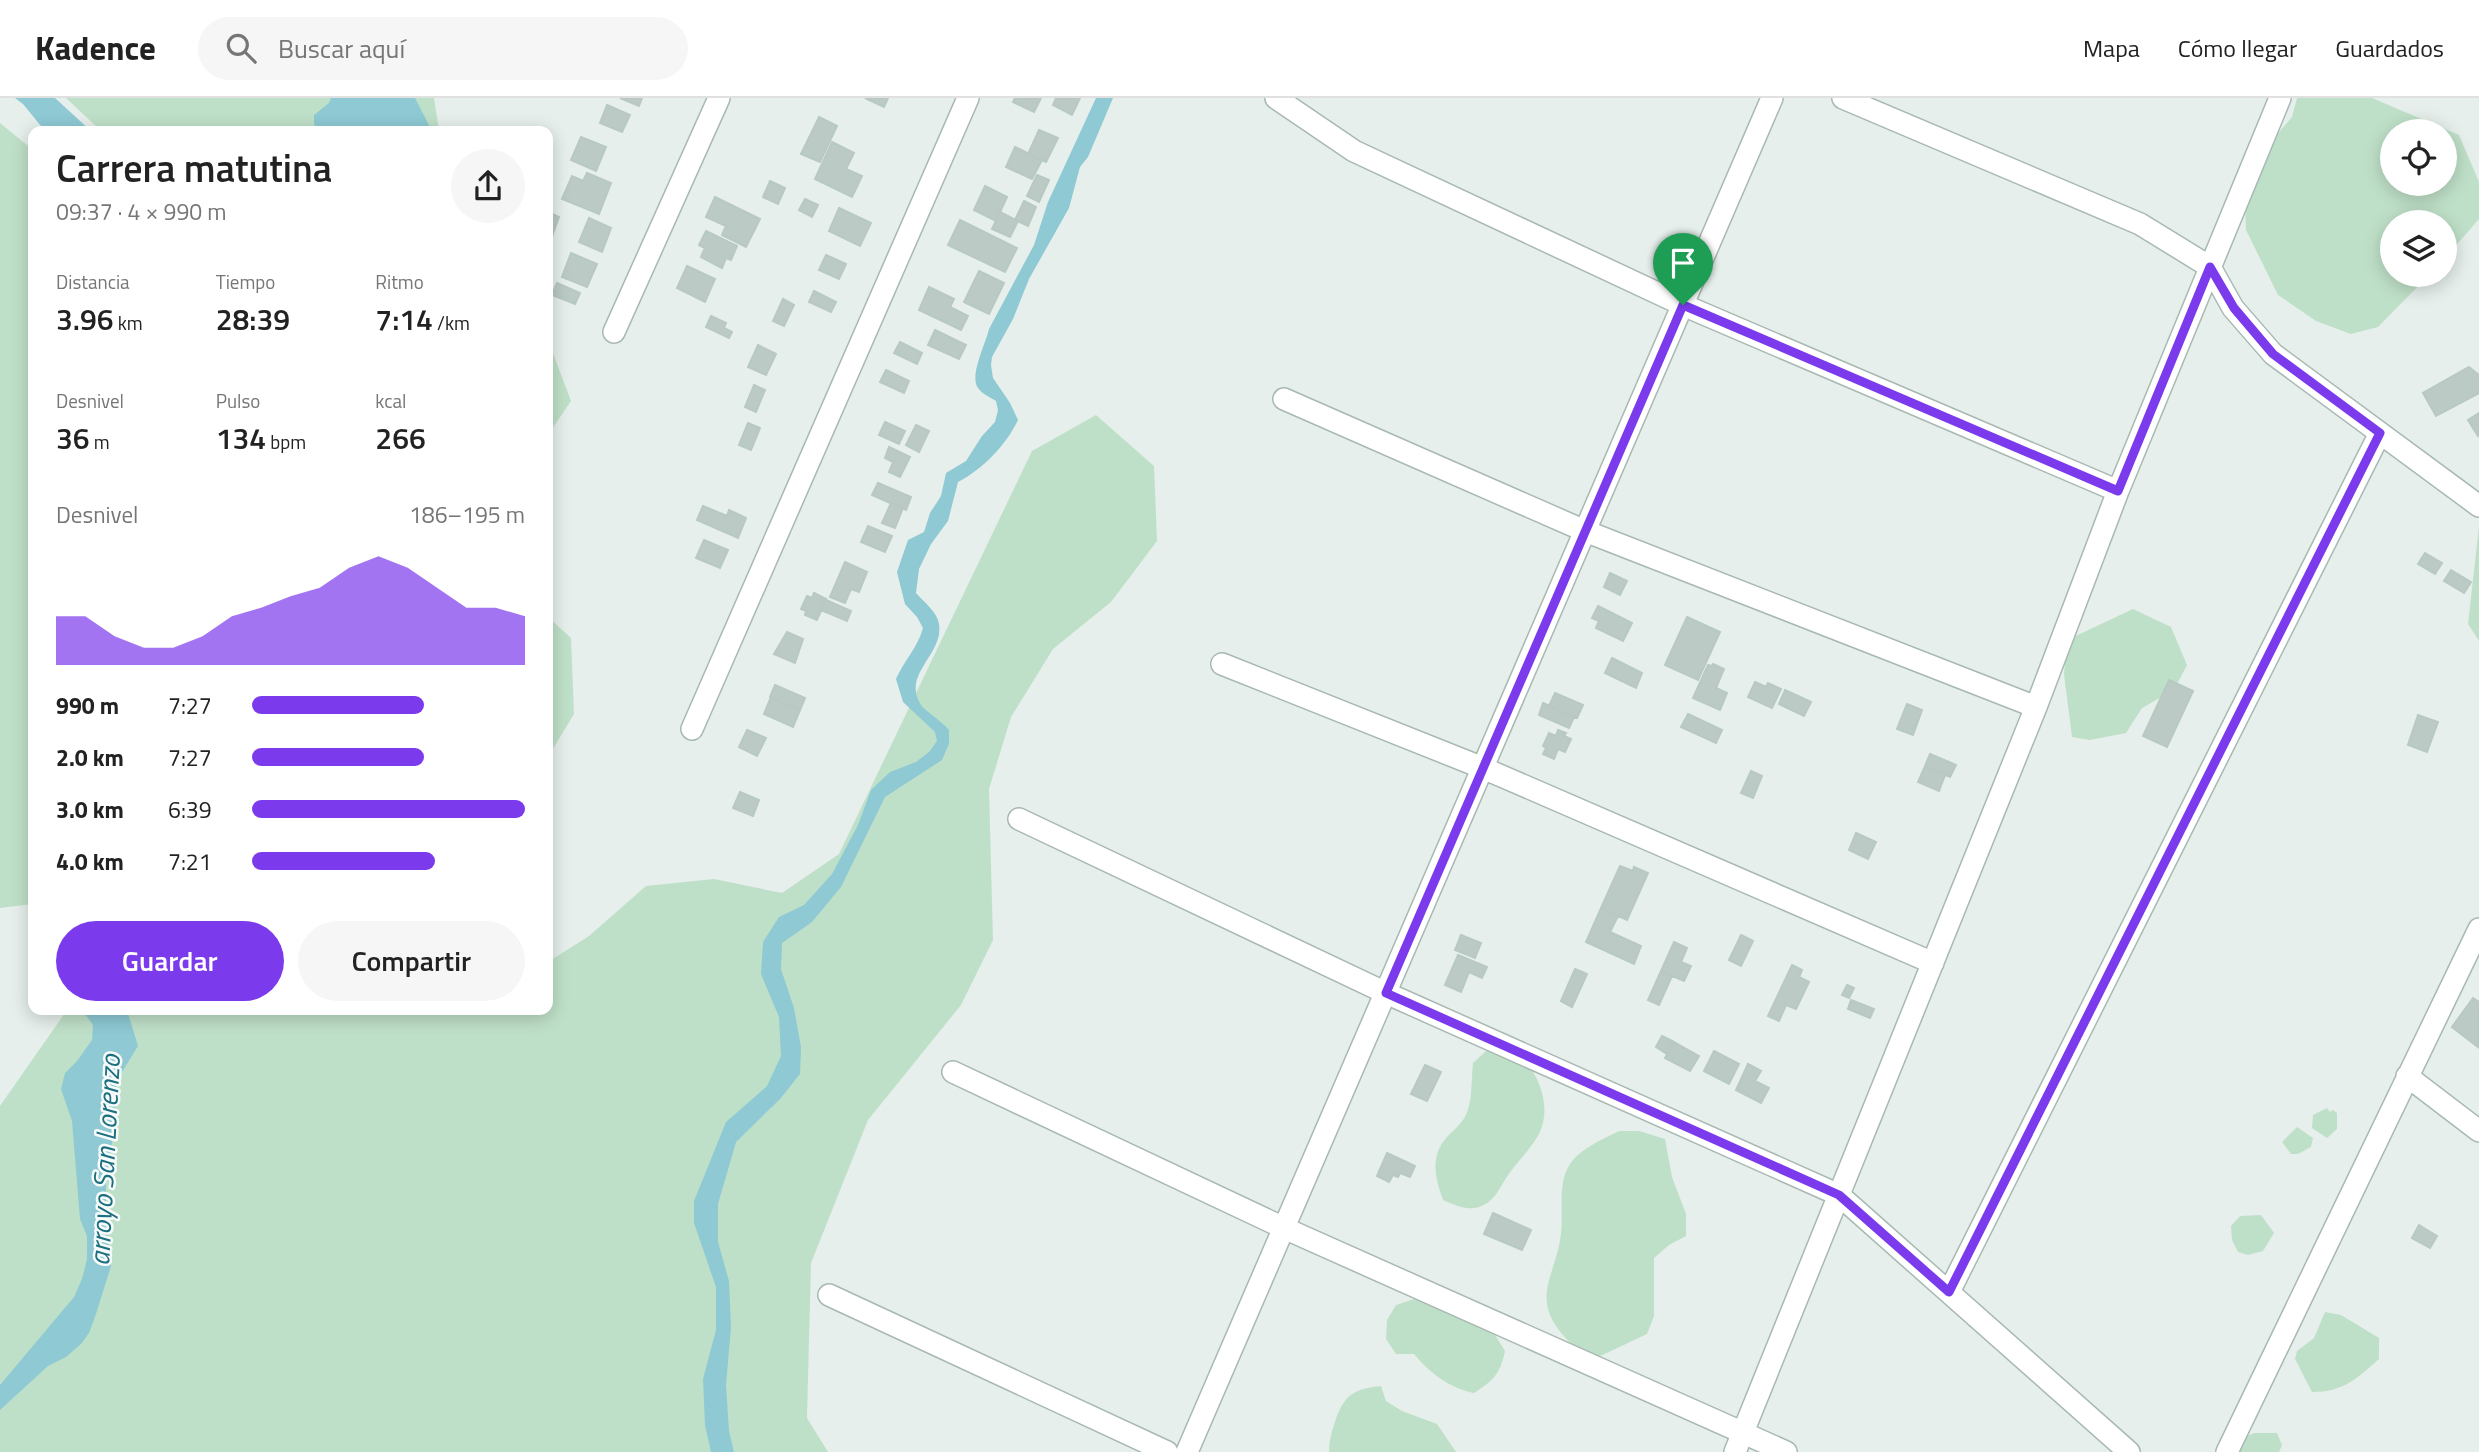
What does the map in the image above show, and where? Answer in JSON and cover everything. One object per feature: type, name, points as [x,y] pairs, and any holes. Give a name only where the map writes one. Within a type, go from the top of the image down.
[{"type":"street","points":[[614,332],[719,98]]},
{"type":"street","points":[[692,729],[968,98]]},
{"type":"street","points":[[1276,98],[1354,151],[1683,305],[2118,491]]},
{"type":"street","points":[[1187,1452],[1772,98]]},
{"type":"street","points":[[1843,98],[2140,224],[2210,267],[2234,308],[2273,354],[2479,506]]},
{"type":"street","points":[[1739,1442],[2036,707],[2118,491],[2280,98]]},
{"type":"street","points":[[1284,399],[1585,531],[2036,707]]},
{"type":"street","points":[[1949,1292],[2380,433]]},
{"type":"street","points":[[1222,664],[1483,768],[1933,962]]},
{"type":"street","points":[[1019,819],[1386,993],[1839,1195],[2129,1452]]},
{"type":"street","points":[[2227,1452],[2479,929]]},
{"type":"street","points":[[953,1072],[1739,1442],[1786,1452]]},
{"type":"street","points":[[2407,1076],[2479,1131]]},
{"type":"street","points":[[829,1295],[1167,1452]]},
{"type":"green space","points":[[66,98],[434,98],[438,126],[96,126]]},
{"type":"green space","points":[[2297,98],[2372,98],[2421,119],[2380,119],[2380,196],[2457,196],[2457,134],[2479,182],[2479,219],[2457,244],[2457,210],[2380,210],[2380,287],[2417,287],[2378,327],[2351,334],[2316,321],[2278,295],[2246,230],[2244,180],[2292,117]]},
{"type":"green space","points":[[0,123],[28,146],[28,905],[0,908]]},
{"type":"green space","points":[[553,353],[571,401],[553,428]]},
{"type":"green space","points":[[1096,415],[1154,466],[1157,541],[1111,602],[1053,649],[1011,717],[989,789],[993,940],[961,1005],[868,1120],[811,1263],[807,1418],[828,1452],[0,1452],[0,1106],[64,1015],[553,1015],[553,959],[589,936],[646,886],[714,879],[782,893],[839,854],[1032,451]]},
{"type":"green space","points":[[2479,526],[2479,641],[2468,624]]},
{"type":"green space","points":[[2133,609],[2171,627],[2187,665],[2174,690],[2142,708],[2126,733],[2090,740],[2072,737],[2064,674],[2067,640]]},
{"type":"green space","points":[[553,622],[571,638],[574,714],[553,749]]},
{"type":"green space","points":[[1503,1045],[1525,1062],[1536,1077],[1543,1095],[1543,1123],[1534,1142],[1490,1201],[1479,1207],[1461,1207],[1443,1200],[1436,1176],[1436,1160],[1441,1145],[1468,1111],[1473,1063],[1486,1051]]},
{"type":"green space","points":[[2327,1108],[2330,1112],[2333,1110],[2337,1113],[2337,1129],[2327,1138],[2312,1128],[2313,1115]]},
{"type":"green space","points":[[2297,1127],[2313,1138],[2311,1147],[2298,1154],[2291,1154],[2282,1142]]},
{"type":"green space","points":[[1619,1131],[1639,1131],[1665,1139],[1672,1177],[1686,1214],[1686,1236],[1669,1245],[1654,1258],[1654,1316],[1647,1334],[1596,1358],[1577,1349],[1562,1334],[1548,1308],[1548,1285],[1559,1248],[1564,1176],[1573,1160],[1583,1151]]},
{"type":"green space","points":[[2261,1215],[2274,1233],[2263,1251],[2248,1255],[2238,1252],[2232,1240],[2231,1226],[2240,1216]]},
{"type":"green space","points":[[1414,1299],[1432,1306],[1468,1308],[1484,1317],[1505,1351],[1501,1365],[1491,1380],[1474,1393],[1465,1391],[1441,1379],[1414,1354],[1396,1354],[1386,1339],[1387,1320],[1396,1305]]},
{"type":"green space","points":[[2325,1312],[2341,1315],[2379,1338],[2379,1359],[2341,1387],[2312,1392],[2295,1359],[2297,1351],[2314,1338]]},
{"type":"green space","points":[[1381,1386],[1386,1401],[1402,1411],[1437,1424],[1456,1452],[1329,1452],[1337,1415],[1345,1401],[1363,1389]]},
{"type":"green space","points":[[2254,1433],[2277,1433],[2282,1445],[2279,1452],[2222,1452],[2225,1446]]},
{"type":"water","points":[[15,98],[55,98],[86,126],[41,126]]},
{"type":"water","points":[[331,98],[415,98],[429,126],[315,126],[314,115],[329,103]]},
{"type":"water","points":[[1096,98],[1113,98],[1088,157],[1080,167],[1069,208],[1029,279],[1013,319],[992,357],[993,378],[1018,420],[993,456],[958,482],[948,521],[931,544],[919,569],[916,593],[936,615],[939,635],[919,674],[916,694],[921,705],[949,730],[949,744],[942,760],[885,797],[841,887],[812,922],[782,943],[781,969],[794,1008],[801,1047],[800,1074],[780,1099],[736,1142],[718,1204],[718,1242],[729,1281],[731,1327],[726,1385],[729,1431],[734,1452],[711,1452],[705,1425],[703,1379],[716,1330],[716,1287],[694,1223],[694,1201],[726,1122],[767,1086],[781,1056],[779,1017],[761,974],[763,942],[779,917],[804,905],[832,874],[858,825],[871,790],[890,772],[916,762],[929,752],[937,741],[935,732],[903,702],[896,679],[918,642],[923,628],[905,604],[897,572],[908,540],[924,532],[930,513],[941,496],[946,473],[966,461],[995,422],[998,410],[996,401],[982,392],[976,383],[979,359],[989,329],[1034,245],[1048,202]]},
{"type":"water","name":"arroyo San Lorenzo","points":[[86,1015],[129,1015],[138,1046],[117,1080],[114,1129],[106,1183],[111,1266],[89,1333],[81,1344],[66,1357],[48,1366],[0,1410],[0,1385],[74,1297],[87,1259],[87,1236],[80,1219],[72,1121],[61,1089],[65,1073],[92,1040],[93,1025]]},
{"type":"building","points":[[620,98],[642,98],[639,106]]},
{"type":"building","points":[[865,98],[888,98],[884,107]]},
{"type":"building","points":[[1015,98],[1041,98],[1034,112],[1013,102]]},
{"type":"building","points":[[1056,98],[1080,98],[1072,115],[1053,105]]},
{"type":"building","points":[[607,105],[630,115],[622,132],[600,123]]},
{"type":"building","points":[[819,117],[837,126],[820,162],[801,154]]},
{"type":"building","points":[[1039,130],[1058,138],[1046,162],[1028,154]]},
{"type":"building","points":[[581,137],[606,147],[596,171],[571,160]]},
{"type":"building","points":[[832,142],[854,153],[846,169],[862,176],[852,197],[815,179]]},
{"type":"building","points":[[1015,147],[1042,160],[1032,179],[1006,167]]},
{"type":"building","points":[[587,173],[611,183],[599,214],[562,199],[572,176],[583,181]]},
{"type":"building","points":[[1037,175],[1049,180],[1039,202],[1027,196]]},
{"type":"building","points":[[770,181],[785,188],[778,204],[763,197]]},
{"type":"building","points":[[985,186],[1007,197],[996,221],[974,210]]},
{"type":"building","points":[[715,197],[760,219],[746,247],[722,235],[726,226],[706,217]]},
{"type":"building","points":[[805,199],[818,205],[812,217],[799,210]]},
{"type":"building","points":[[1024,201],[1036,207],[1028,226],[1015,220]]},
{"type":"building","points":[[839,208],[871,223],[860,246],[829,231]]},
{"type":"building","points":[[1000,212],[1018,221],[1010,237],[992,229]]},
{"type":"building","points":[[553,214],[559,217],[553,234]]},
{"type":"building","points":[[589,218],[611,228],[602,252],[579,242]]},
{"type":"building","points":[[960,220],[1017,248],[1005,272],[948,245]]},
{"type":"building","points":[[706,231],[737,246],[731,260],[726,258],[722,268],[701,257],[705,248],[699,245]]},
{"type":"building","points":[[571,253],[597,264],[587,287],[562,277]]},
{"type":"building","points":[[826,255],[846,264],[839,279],[819,270]]},
{"type":"building","points":[[687,266],[715,279],[705,302],[677,288]]},
{"type":"building","points":[[979,271],[1004,283],[989,314],[964,302]]},
{"type":"building","points":[[557,283],[580,293],[575,304],[553,295]]},
{"type":"building","points":[[929,287],[954,299],[950,307],[968,316],[961,330],[919,310]]},
{"type":"building","points":[[814,291],[836,302],[831,312],[809,302]]},
{"type":"building","points":[[783,299],[794,305],[784,326],[773,321]]},
{"type":"building","points":[[711,316],[726,323],[724,328],[732,332],[729,338],[706,327]]},
{"type":"building","points":[[935,330],[966,345],[959,359],[928,345]]},
{"type":"building","points":[[900,342],[922,353],[917,364],[894,353]]},
{"type":"building","points":[[758,345],[776,354],[766,375],[748,367]]},
{"type":"building","points":[[2469,367],[2479,375],[2479,393],[2436,416],[2423,393]]},
{"type":"building","points":[[886,370],[909,381],[904,393],[880,382]]},
{"type":"building","points":[[754,385],[765,390],[756,412],[745,407]]},
{"type":"building","points":[[2479,413],[2479,435],[2478,436],[2468,420]]},
{"type":"building","points":[[885,422],[905,431],[899,444],[879,435]]},
{"type":"building","points":[[748,423],[760,428],[751,450],[739,445]]},
{"type":"building","points":[[916,425],[929,431],[919,452],[906,445]]},
{"type":"building","points":[[889,447],[910,457],[900,477],[889,472],[893,462],[885,458]]},
{"type":"building","points":[[878,483],[911,497],[906,510],[872,495]]},
{"type":"building","points":[[891,503],[903,508],[895,528],[882,523]]},
{"type":"building","points":[[703,506],[727,516],[729,510],[746,518],[738,538],[697,520]]},
{"type":"building","points":[[868,526],[892,536],[885,552],[861,542]]},
{"type":"building","points":[[704,540],[728,550],[720,568],[696,558]]},
{"type":"building","points":[[2425,553],[2442,563],[2435,574],[2418,564]]},
{"type":"building","points":[[845,562],[867,572],[859,592],[851,589],[845,603],[830,597]]},
{"type":"building","points":[[2451,570],[2471,582],[2464,593],[2444,581]]},
{"type":"building","points":[[1610,573],[1627,581],[1620,595],[1604,587]]},
{"type":"building","points":[[814,593],[826,599],[817,620],[805,615],[806,611],[801,609],[807,596],[812,598]]},
{"type":"building","points":[[826,600],[851,611],[847,621],[821,610]]},
{"type":"building","points":[[1598,606],[1632,623],[1623,641],[1596,628],[1599,621],[1592,618]]},
{"type":"building","points":[[1687,617],[1720,632],[1698,680],[1665,665]]},
{"type":"building","points":[[787,632],[803,639],[795,663],[774,654]]},
{"type":"building","points":[[1612,658],[1642,673],[1636,688],[1605,673]]},
{"type":"building","points":[[1713,664],[1724,669],[1716,688],[1727,693],[1720,710],[1693,698],[1708,665]]},
{"type":"building","points":[[2169,680],[2193,691],[2167,747],[2143,736]]},
{"type":"building","points":[[1755,682],[1766,687],[1768,683],[1781,689],[1772,708],[1748,697]]},
{"type":"building","points":[[775,685],[805,698],[800,710],[770,697]]},
{"type":"building","points":[[1785,690],[1811,702],[1804,716],[1779,704]]},
{"type":"building","points":[[1555,693],[1583,705],[1577,718],[1549,706]]},
{"type":"building","points":[[771,697],[800,710],[793,727],[764,714]]},
{"type":"building","points":[[1543,703],[1574,717],[1569,728],[1539,715]]},
{"type":"building","points":[[1907,704],[1922,710],[1913,735],[1897,729]]},
{"type":"building","points":[[1688,714],[1722,730],[1716,743],[1681,727]]},
{"type":"building","points":[[2418,715],[2438,722],[2427,752],[2408,745]]},
{"type":"building","points":[[747,730],[766,738],[757,756],[739,747]]},
{"type":"building","points":[[1558,730],[1571,739],[1565,752],[1558,749],[1554,759],[1543,754],[1546,748],[1543,746],[1549,733],[1556,736]]},
{"type":"building","points":[[1930,754],[1956,765],[1950,777],[1925,766]]},
{"type":"building","points":[[1925,766],[1945,775],[1939,791],[1918,782]]},
{"type":"building","points":[[1751,771],[1762,776],[1753,798],[1741,793]]},
{"type":"building","points":[[740,792],[759,800],[753,816],[733,808]]},
{"type":"building","points":[[1856,833],[1876,842],[1868,859],[1849,850]]},
{"type":"building","points":[[1620,866],[1633,871],[1634,867],[1648,873],[1627,920],[1601,908]]},
{"type":"building","points":[[1601,908],[1618,916],[1610,932],[1641,946],[1634,964],[1586,942]]},
{"type":"building","points":[[1461,935],[1481,943],[1475,958],[1455,950]]},
{"type":"building","points":[[1741,935],[1753,941],[1741,966],[1729,960]]},
{"type":"building","points":[[1674,942],[1687,948],[1681,962],[1691,966],[1684,981],[1661,971]]},
{"type":"building","points":[[1458,955],[1487,967],[1482,978],[1469,972],[1461,992],[1445,985]]},
{"type":"building","points":[[1792,965],[1802,970],[1799,977],[1809,982],[1796,1009],[1786,1005],[1779,1021],[1768,1016]]},
{"type":"building","points":[[1575,969],[1587,974],[1572,1007],[1561,1001]]},
{"type":"building","points":[[1661,971],[1672,976],[1659,1005],[1648,1000]]},
{"type":"building","points":[[1847,985],[1854,988],[1849,998],[1842,995]]},
{"type":"building","points":[[2473,998],[2479,1002],[2478,1047],[2452,1027]]},
{"type":"building","points":[[1851,1000],[1874,1009],[1870,1018],[1848,1009]]},
{"type":"building","points":[[1662,1036],[1674,1042],[1667,1054],[1656,1047]]},
{"type":"building","points":[[1674,1042],[1699,1056],[1690,1071],[1665,1058]]},
{"type":"building","points":[[1714,1051],[1739,1064],[1729,1084],[1704,1071]]},
{"type":"building","points":[[1748,1064],[1761,1071],[1755,1081],[1769,1088],[1761,1103],[1736,1090]]},
{"type":"building","points":[[1425,1065],[1441,1072],[1427,1101],[1411,1094]]},
{"type":"building","points":[[1387,1153],[1415,1166],[1410,1177],[1400,1173],[1398,1177],[1393,1175],[1389,1182],[1377,1176]]},
{"type":"building","points":[[1493,1213],[1531,1230],[1522,1250],[1484,1234]]},
{"type":"building","points":[[2419,1225],[2437,1236],[2430,1248],[2412,1238]]},
{"type":"route","points":[[2210,267],[2234,308],[2273,354],[2380,433],[1949,1292],[1839,1195],[1386,993],[1683,305],[2118,491],[2210,267]]}]
